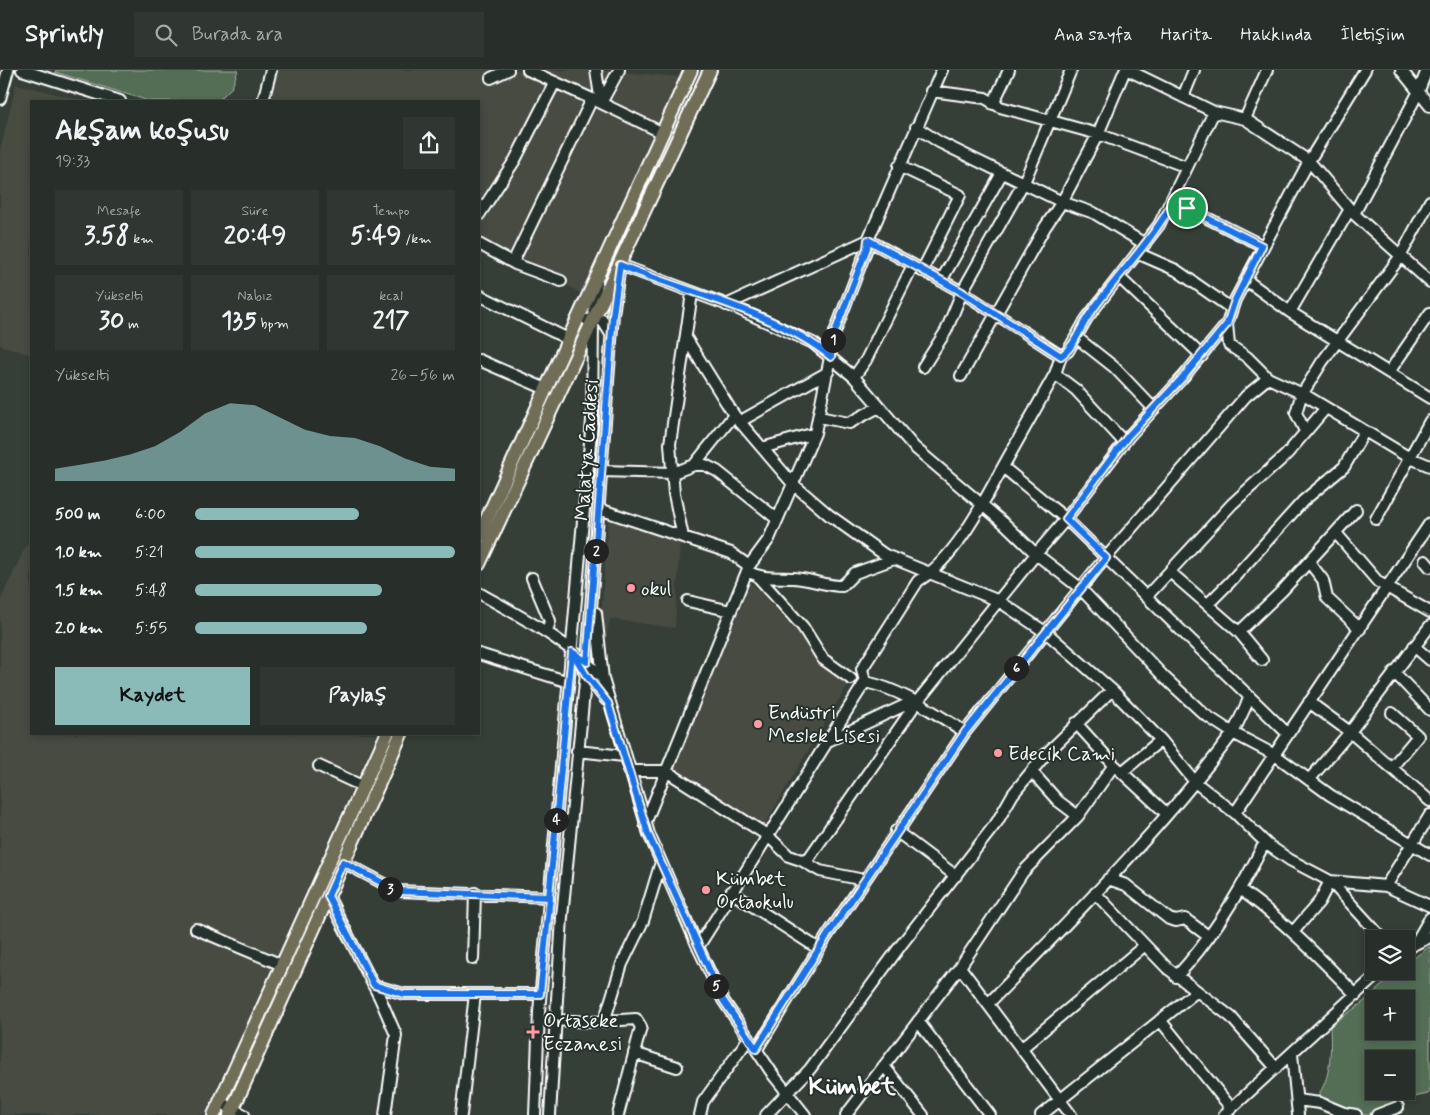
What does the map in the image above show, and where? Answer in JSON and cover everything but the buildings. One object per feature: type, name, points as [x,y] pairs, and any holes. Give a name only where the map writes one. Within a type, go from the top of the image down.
[{"type":"main road","points":[[480,534],[691,70]]},
{"type":"main road","points":[[480,562],[710,70]]},
{"type":"main road","points":[[214,1115],[387,735]]},
{"type":"main road","points":[[235,1113],[328,896],[401,735]]},
{"type":"street","points":[[0,99],[8,70]]},
{"type":"street","points":[[22,70],[117,100]]},
{"type":"street","points":[[263,100],[271,70]]},
{"type":"street","points":[[491,78],[508,70]]},
{"type":"street","points":[[528,70],[597,101],[662,134]]},
{"type":"street","points":[[595,70],[597,101]]},
{"type":"street","points":[[513,262],[597,101],[619,70]]},
{"type":"street","points":[[645,824],[748,569],[769,539],[815,433],[820,417],[835,332],[867,248],[868,240],[931,91],[942,70]]},
{"type":"street","points":[[993,104],[1008,70]]},
{"type":"street","points":[[923,367],[946,331],[962,292],[1023,183],[1071,70]]},
{"type":"street","points":[[961,376],[1045,227],[1062,202],[1098,134],[1126,70],[1214,112],[1245,120],[1309,161],[1352,212],[1430,282]]},
{"type":"street","points":[[1183,97],[1194,70]]},
{"type":"street","points":[[1245,120],[1267,70]]},
{"type":"street","points":[[801,860],[809,858],[817,851],[916,702],[1066,519],[1124,442],[1202,356],[1227,324],[1232,309],[1262,246],[1309,161],[1365,70]]},
{"type":"street","points":[[1290,312],[1352,212],[1418,94],[1427,70]]},
{"type":"street","points":[[1403,72],[1423,81]]},
{"type":"street","points":[[1403,72],[1418,94],[1430,106]]},
{"type":"street","points":[[480,213],[515,160],[555,82]]},
{"type":"street","points":[[931,91],[985,98],[993,104],[1098,134],[1186,168]]},
{"type":"street","points":[[698,947],[766,835],[865,682],[862,669],[918,580],[929,574],[945,557],[982,505],[1055,374],[1061,356],[1068,351],[1088,318],[1145,244],[1170,207],[1186,168],[1214,112]]},
{"type":"street","points":[[916,126],[939,142],[1002,173],[1062,202],[1094,213],[1145,244]]},
{"type":"street","points":[[854,377],[866,360],[960,195],[899,166]]},
{"type":"street","points":[[941,281],[1002,173]]},
{"type":"street","points":[[1306,431],[1296,413],[1296,407],[1303,394],[1337,340],[1400,257],[1430,201]]},
{"type":"street","points":[[1170,207],[1187,208],[1262,246]]},
{"type":"street","points":[[868,240],[962,292],[1061,356]]},
{"type":"street","points":[[726,305],[868,240]]},
{"type":"street","points":[[480,245],[513,262],[561,281]]},
{"type":"street","points":[[1137,253],[1176,270],[1232,309]]},
{"type":"street","points":[[620,265],[774,324],[813,343],[854,377],[914,447],[1036,554],[1080,588],[1165,678],[1204,714],[1233,733],[1275,754],[1309,780],[1430,855]]},
{"type":"street","name":"Malatya Caddesi","points":[[550,1115],[562,917],[594,580],[611,334],[620,265]]},
{"type":"street","points":[[535,1115],[540,994],[592,420],[592,320],[598,274]]},
{"type":"street","points":[[1119,277],[1202,356]]},
{"type":"street","points":[[1246,280],[1290,312],[1430,398]]},
{"type":"street","points":[[683,537],[674,494],[670,444],[692,293]]},
{"type":"street","points":[[480,296],[568,340]]},
{"type":"street","points":[[1389,372],[1430,313]]},
{"type":"street","points":[[578,320],[602,320],[611,334]]},
{"type":"street","points":[[1227,324],[1230,345],[1247,357],[1268,378],[1303,394],[1325,409],[1408,457],[1430,466]]},
{"type":"street","points":[[1076,337],[1114,367],[1154,408]]},
{"type":"street","points":[[686,338],[737,418],[793,484],[829,515],[884,554],[999,601],[1044,631],[1112,690],[1161,740],[1196,783],[1235,813],[1265,842],[1290,860],[1330,881],[1375,930]]},
{"type":"street","points":[[480,360],[546,389]]},
{"type":"street","points":[[694,465],[737,418],[828,372]]},
{"type":"street","points":[[1055,374],[1076,390],[1124,442]]},
{"type":"street","points":[[756,1049],[896,831],[951,755],[965,732],[1080,588],[1246,396],[1268,378]]},
{"type":"street","points":[[820,417],[849,422],[878,407]]},
{"type":"street","points":[[1146,597],[1232,504],[1286,455],[1325,409]]},
{"type":"street","points":[[1376,519],[1408,457],[1430,421]]},
{"type":"street","points":[[1208,604],[1303,501],[1344,468],[1364,432]]},
{"type":"street","points":[[762,448],[815,433]]},
{"type":"street","points":[[602,471],[673,473],[694,465],[705,465],[717,471],[778,519]]},
{"type":"street","points":[[1003,467],[1066,519],[1288,734]]},
{"type":"street","points":[[599,509],[731,553],[759,578],[803,627],[823,659],[851,679]]},
{"type":"street","points":[[1239,632],[1282,591],[1356,510]]},
{"type":"street","points":[[1235,813],[1430,523]]},
{"type":"street","points":[[1336,533],[1378,582],[1430,612]]},
{"type":"street","points":[[759,578],[796,578],[828,586],[842,586],[855,572],[894,559]]},
{"type":"street","points":[[1309,562],[1323,580],[1327,598],[1360,628]]},
{"type":"street","points":[[1170,572],[1239,632],[1262,660]]},
{"type":"street","points":[[532,578],[550,622],[548,632]]},
{"type":"street","points":[[594,580],[603,679],[608,703],[645,824],[723,1000],[787,1093],[805,1115]]},
{"type":"street","points":[[480,594],[548,632],[587,662],[603,679]]},
{"type":"street","points":[[688,601],[731,611]]},
{"type":"street","points":[[1309,780],[1350,732],[1430,626]]},
{"type":"street","points":[[1414,646],[1430,660]]},
{"type":"street","points":[[572,652],[586,675],[608,703]]},
{"type":"street","points":[[480,654],[569,682]]},
{"type":"street","points":[[1394,672],[1430,710]]},
{"type":"street","points":[[865,682],[880,685],[916,702],[965,732]]},
{"type":"street","points":[[766,1115],[810,1069],[901,945],[996,822],[1013,794],[1076,724],[1112,690]]},
{"type":"street","points":[[988,1004],[1095,893],[1196,783],[1233,733],[1250,697]]},
{"type":"street","points":[[827,742],[916,702]]},
{"type":"street","points":[[1309,702],[1350,732],[1430,801]]},
{"type":"street","points":[[1392,713],[1418,736],[1392,767]]},
{"type":"street","points":[[1076,724],[1118,768],[1167,814]]},
{"type":"street","points":[[846,1115],[960,967],[1023,872],[1078,816],[1118,768],[1161,740]]},
{"type":"street","points":[[577,751],[624,756]]},
{"type":"street","points":[[319,766],[362,786]]},
{"type":"street","points":[[629,771],[666,771],[766,835],[789,856],[801,860],[820,871],[864,880]]},
{"type":"street","points":[[1032,772],[1058,801],[1078,816]]},
{"type":"street","points":[[1386,886],[1430,815]]},
{"type":"street","points":[[896,831],[956,876]]},
{"type":"street","points":[[1176,976],[1193,959],[1240,890],[1265,842]]},
{"type":"street","points":[[343,862],[398,891],[549,897]]},
{"type":"street","points":[[604,1022],[622,964],[643,921],[661,862]]},
{"type":"street","points":[[1108,879],[1126,885],[1169,919],[1176,921],[1185,919],[1208,936]]},
{"type":"street","points":[[1330,881],[1386,886],[1430,906]]},
{"type":"street","points":[[1293,932],[1319,902],[1330,881]]},
{"type":"street","points":[[1240,890],[1274,914],[1305,941],[1356,995]]},
{"type":"street","points":[[731,892],[819,949]]},
{"type":"street","points":[[473,959],[475,893]]},
{"type":"street","points":[[1095,893],[1144,946],[1176,976],[1230,1017],[1276,1068]]},
{"type":"street","points":[[328,896],[374,985],[396,1035],[385,1115]]},
{"type":"street","points":[[1415,941],[1430,918]]},
{"type":"street","points":[[196,929],[282,966]]},
{"type":"street","points":[[1415,945],[1430,937]]},
{"type":"street","points":[[1022,1048],[1144,946]]},
{"type":"street","points":[[960,967],[1072,1115]]},
{"type":"street","points":[[1160,1020],[1228,1111],[1372,980]]},
{"type":"street","points":[[374,985],[404,994],[540,994]]},
{"type":"street","points":[[1041,1115],[1197,991]]},
{"type":"street","points":[[461,1115],[475,994]]},
{"type":"street","points":[[555,1020],[604,1022],[636,1019],[641,1027],[618,1115]]},
{"type":"street","points":[[918,1021],[990,1115]]},
{"type":"street","points":[[700,1115],[703,1102],[750,1038]]},
{"type":"street","points":[[634,1053],[677,1067]]},
{"type":"street","points":[[1292,1054],[1298,1115]]},
{"type":"street","points":[[884,1066],[923,1115]]},
{"type":"street","points":[[1297,1100],[1320,1103],[1344,1113],[1356,1115]]},
{"type":"street","points":[[220,1102],[235,1113]]},
{"type":"street","points":[[1377,1115],[1398,1106]]},
{"type":"shaded area","points":[[271,70],[596,70],[682,77],[580,293],[561,281],[480,244],[480,100],[263,100]]},
{"type":"shaded area","points":[[16,84],[81,100],[30,100],[30,355],[0,345],[0,151]]},
{"type":"shaded area","points":[[608,520],[680,542],[675,628],[610,619],[606,640],[601,617]]},
{"type":"shaded area","points":[[30,537],[30,735],[377,735],[205,1115],[0,1115],[0,601]]},
{"type":"shaded area","name":"Endüstri Meslek Lisesi","points":[[751,583],[808,642],[853,676],[763,827],[672,769]]},
{"type":"green space","points":[[56,70],[238,70],[232,87],[219,100],[146,100],[55,72]]},
{"type":"green space","points":[[1430,946],[1430,1091],[1428,1094],[1415,1097],[1415,1050],[1365,1050],[1365,1100],[1400,1100],[1372,1115],[1358,1115],[1316,1099],[1328,1073],[1330,1026],[1365,1000],[1365,1040],[1415,1040],[1415,990],[1377,990],[1388,980],[1415,980],[1415,957]]},
{"type":"place","name":"okul","points":[[631,588]]},
{"type":"place","name":"Endüstri Meslek Lisesi","points":[[758,724]]},
{"type":"place","name":"Edecik Cami","points":[[998,753]]},
{"type":"place","name":"Kümbet Ortaokulu","points":[[706,890]]},
{"type":"place","name":"Ortaseke Eczanesi","points":[[533,1032]]},
{"type":"district","name":"Kümbet","points":[[852,1085]]},
{"type":"route","points":[[1187,208],[1170,207],[1159,225],[1088,318],[1068,351],[1061,356],[962,292],[868,240],[867,248],[835,332],[831,357],[813,343],[774,324],[620,265],[613,315],[587,662],[572,652],[569,682],[549,897],[398,891],[390,889],[383,882],[362,874],[343,862],[328,896],[374,985],[404,994],[540,994],[572,652],[586,675],[608,703],[648,834],[723,1000],[756,1049],[896,831],[951,755],[965,732],[1044,631],[1106,558],[1066,519],[1128,436],[1184,376],[1227,324],[1235,300],[1262,246],[1187,208]]}]
